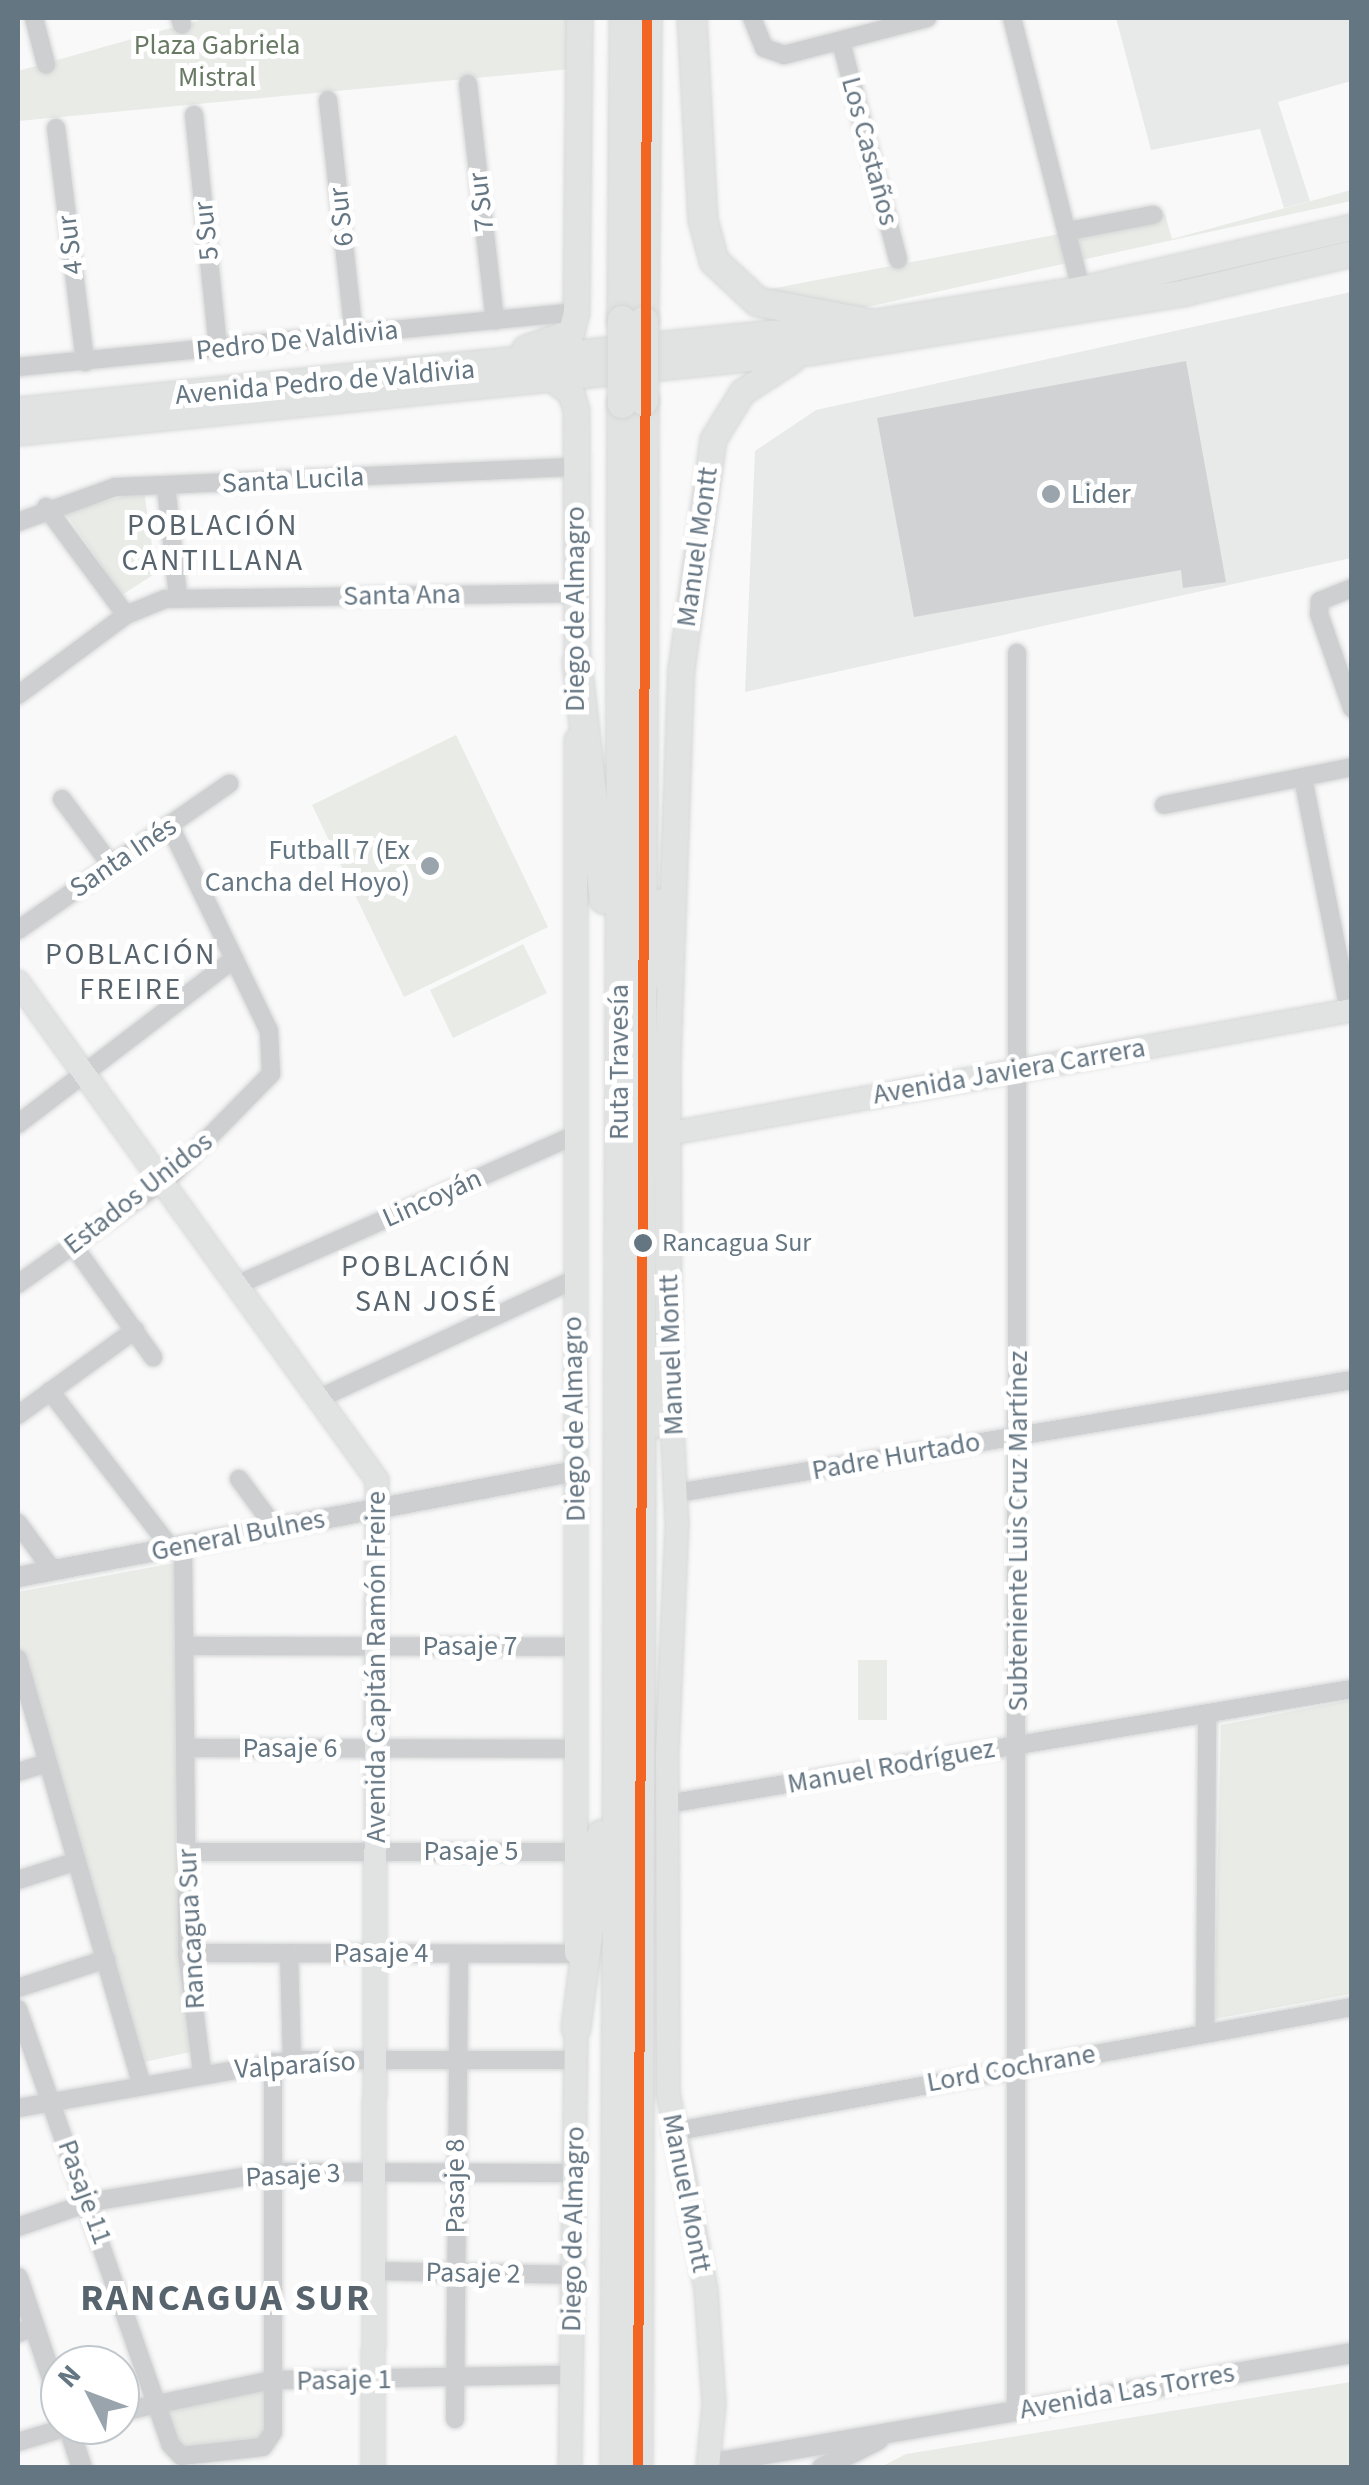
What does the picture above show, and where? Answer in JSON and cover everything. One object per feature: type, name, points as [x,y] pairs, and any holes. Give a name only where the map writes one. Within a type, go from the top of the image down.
[{"type":"highway","name":"Ruta Travesía","points":[[614,2468],[618,1002],[633,403],[624,18]]},
{"type":"highway","name":"Ruta Travesía","points":[[633,321],[648,18]]},
{"type":"highway","points":[[692,18],[702,220],[714,260],[736,288],[771,307],[868,324]]},
{"type":"highway","name":"Ruta Travesía","points":[[633,403],[644,805],[638,2468]]},
{"type":"highway","points":[[578,662],[618,1002]]},
{"type":"highway","points":[[644,805],[669,981]]},
{"type":"highway","points":[[642,1509],[668,1351]]},
{"type":"highway","points":[[576,2028],[618,1734]]},
{"type":"main road","points":[[340,382],[428,359],[545,346],[571,332],[576,312],[579,18]]},
{"type":"main road","points":[[631,362],[1081,289],[1352,227]]},
{"type":"main road","points":[[631,362],[810,352],[1186,292],[1352,253]]},
{"type":"main road","name":"Manuel Montt","points":[[709,2466],[714,2404],[706,2289],[672,2132],[667,1804],[677,1493],[668,1351],[667,1134],[677,710],[710,451],[742,392],[810,352]]},
{"type":"main road","name":"Avenida Pedro de Valdivia","points":[[18,410],[631,362]]},
{"type":"main road","name":"Avenida Pedro de Valdivia","points":[[18,432],[555,380],[631,362]]},
{"type":"main road","name":"Diego de Almagro","points":[[555,380],[575,403],[578,662],[570,1137],[576,1471],[576,2060],[570,2468]]},
{"type":"main road","name":"Avenida Capitán Ramón Freire","points":[[18,982],[374,1473],[378,1507],[378,1748],[373,2468]]},
{"type":"main road","name":"Avenida Javiera Carrera","points":[[667,1134],[1350,1010]]},
{"type":"street","points":[[34,18],[46,64]]},
{"type":"street","points":[[752,18],[760,44],[773,54],[841,42],[928,18]]},
{"type":"street","points":[[1012,18],[1081,289]]},
{"type":"street","name":"Los Castaños","points":[[841,42],[898,260]]},
{"type":"street","name":"7 Sur","points":[[468,84],[495,320]]},
{"type":"street","name":"6 Sur","points":[[328,100],[354,334]]},
{"type":"street","name":"5 Sur","points":[[194,115],[218,348]]},
{"type":"street","name":"4 Sur","points":[[56,128],[85,362]]},
{"type":"street","points":[[1069,230],[1153,214]]},
{"type":"street","name":"Pedro De Valdivia","points":[[18,367],[576,312]]},
{"type":"street","name":"Santa Lucila","points":[[18,522],[46,507],[100,490],[574,467]]},
{"type":"street","points":[[166,486],[178,598]]},
{"type":"street","points":[[46,507],[126,616]]},
{"type":"street","points":[[1351,703],[1318,614],[1320,601],[1352,588]]},
{"type":"street","name":"Santa Ana","points":[[18,696],[126,616],[178,598],[577,592]]},
{"type":"street","name":"Subteniente Luis Cruz Martínez","points":[[1016,652],[1021,1067],[1017,1744],[1021,2064],[1016,2410]]},
{"type":"street","points":[[1164,805],[1352,767]]},
{"type":"street","points":[[1304,778],[1350,1010]]},
{"type":"street","name":"Santa Inés","points":[[18,930],[229,784]]},
{"type":"street","points":[[62,799],[112,865]]},
{"type":"street","name":"Estados Unidos","points":[[18,1284],[164,1180],[258,1093],[274,1064],[272,1039],[170,826]]},
{"type":"street","points":[[18,1124],[86,1076],[234,959]]},
{"type":"street","name":"Lincoyán","points":[[239,1284],[570,1137]]},
{"type":"street","points":[[73,1245],[154,1356]]},
{"type":"street","points":[[320,1398],[571,1280]]},
{"type":"street","points":[[18,1415],[134,1330]]},
{"type":"street","name":"Padre Hurtado","points":[[677,1493],[1352,1380]]},
{"type":"street","points":[[50,1391],[177,1547]]},
{"type":"street","name":"General Bulnes","points":[[18,1577],[576,1471]]},
{"type":"street","points":[[238,1479],[276,1529]]},
{"type":"street","points":[[18,1523],[53,1571]]},
{"type":"street","name":"Rancagua Sur","points":[[177,1547],[184,1646],[187,1953],[202,2072]]},
{"type":"street","name":"Pasaje 7","points":[[184,1646],[576,1646]]},
{"type":"street","points":[[19,1666],[142,2081]]},
{"type":"street","name":"Manuel Rodríguez","points":[[667,1804],[1352,1689]]},
{"type":"street","points":[[1206,2034],[1208,1715]]},
{"type":"street","name":"Pasaje 6","points":[[185,1748],[576,1749]]},
{"type":"street","points":[[18,1772],[48,1763]]},
{"type":"street","name":"Pasaje 5","points":[[186,1852],[576,1852]]},
{"type":"street","points":[[18,1880],[77,1860]]},
{"type":"street","name":"Pasaje 4","points":[[187,1953],[576,1954]]},
{"type":"street","points":[[272,2380],[274,2172],[289,1953]]},
{"type":"street","name":"Pasaje 8","points":[[455,2419],[454,2172],[459,1954]]},
{"type":"street","points":[[18,1988],[106,1959]]},
{"type":"street","name":"Lord Cochrane","points":[[672,2132],[1021,2064],[1352,2007]]},
{"type":"street","name":"Pasaje 11","points":[[18,2009],[160,2401],[170,2444],[181,2456],[270,2440],[272,2380]]},
{"type":"street","name":"Valparaíso","points":[[18,2108],[142,2081],[283,2061],[576,2060]]},
{"type":"street","name":"Pasaje 3","points":[[18,2226],[90,2202],[274,2172],[574,2172]]},
{"type":"street","name":"Pasaje 2","points":[[372,2271],[573,2274]]},
{"type":"street","points":[[18,2278],[26,2330],[40,2360]]},
{"type":"street","name":"Avenida Las Torres","points":[[709,2466],[1352,2352]]},
{"type":"street","name":"Pasaje 1","points":[[140,2406],[272,2380],[572,2375]]},
{"type":"street","name":"Avenida Las Torres","points":[[822,2468],[902,2429]]},
{"type":"shaded area","points":[[1116,18],[1351,18],[1351,81],[1278,102],[1310,201],[1284,208],[1260,129],[1151,150]]},
{"type":"shaded area","points":[[1351,292],[1351,558],[745,692],[755,451],[816,410]]},
{"type":"green space","name":"Plaza Gabriela Mistral","points":[[207,18],[572,18],[571,69],[18,121],[18,71]]},
{"type":"green space","points":[[1351,190],[1351,201],[853,310],[759,291],[1165,214],[1172,239]]},
{"type":"green space","points":[[144,491],[156,573],[122,595],[65,512]]},
{"type":"green space","name":"Futball 7 (Ex Cancha del Hoyo)","points":[[456,735],[548,927],[404,997],[312,805]]},
{"type":"green space","points":[[523,944],[547,993],[453,1038],[430,990]]},
{"type":"green space","points":[[180,1562],[195,2051],[126,2066],[18,1691],[18,1592]]},
{"type":"green space","points":[[858,1660],[887,1660],[887,1720],[858,1720]]},
{"type":"green space","points":[[1351,1700],[1350,1994],[1214,2019],[1221,1725]]},
{"type":"green space","points":[[272,2380],[270,2440],[181,2456],[160,2401]]},
{"type":"green space","points":[[1351,2382],[1351,2467],[881,2467],[906,2454]]},
{"type":"building","name":"Lider","points":[[1186,361],[1226,582],[1183,588],[1181,570],[914,617],[877,418]]},
{"type":"transit line","points":[[638,2468],[647,18]]},
{"type":"place","name":"Lider","points":[[1051,494]]},
{"type":"place","name":"Futball 7 (Ex Cancha del Hoyo)","points":[[430,866]]},
{"type":"place","name":"Rancagua Sur","points":[[643,1243]]},
{"type":"district","name":"POBLACIÓN CANTILLANA","points":[[213,543]]},
{"type":"district","name":"POBLACIÓN FREIRE","points":[[131,972]]},
{"type":"district","name":"POBLACIÓN SAN JOSÉ","points":[[427,1284]]},
{"type":"district","name":"RANCAGUA SUR","points":[[226,2299]]}]
